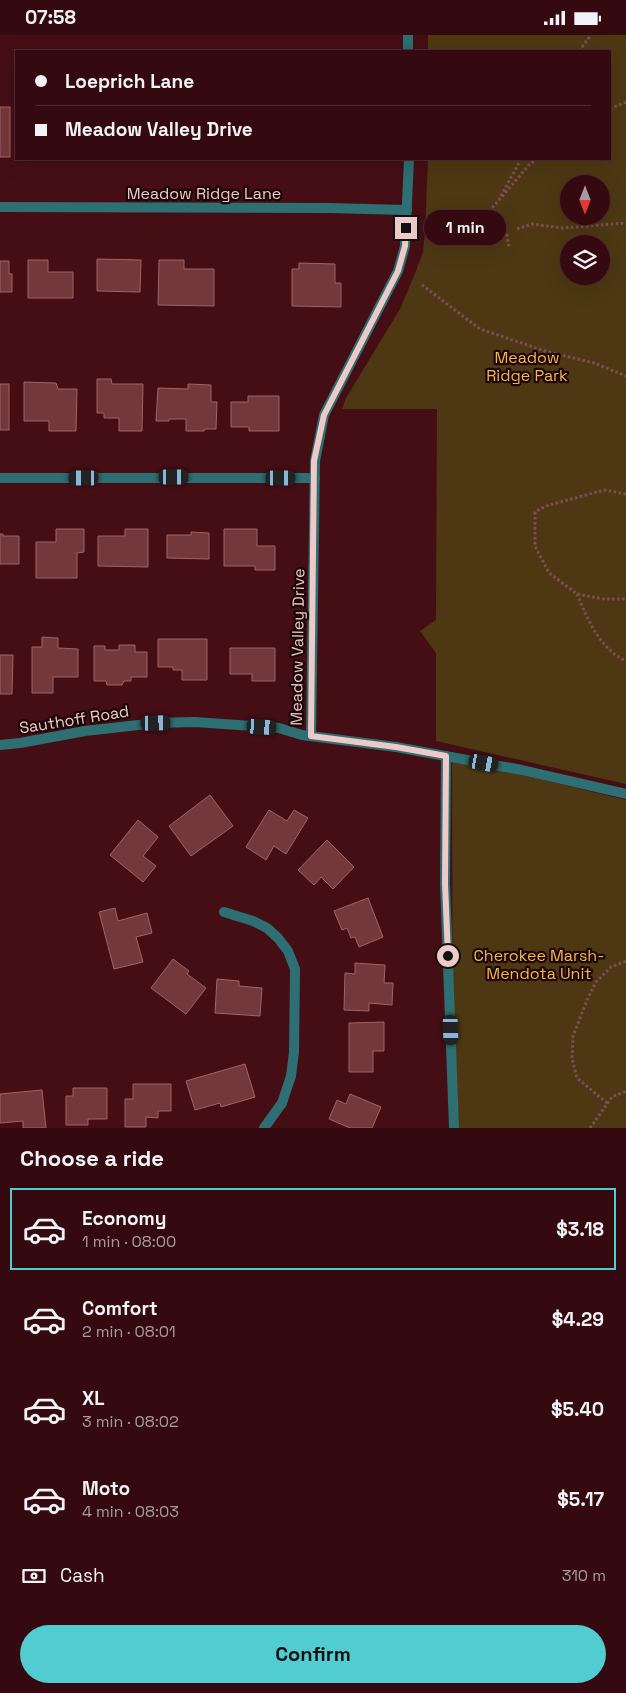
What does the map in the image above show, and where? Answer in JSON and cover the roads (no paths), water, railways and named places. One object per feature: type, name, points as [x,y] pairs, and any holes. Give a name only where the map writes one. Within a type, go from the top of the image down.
[{"type":"street","points":[[408,35],[408,50]]},
{"type":"street","name":"Meadow Valley Drive","points":[[311,736],[316,448],[324,415],[398,271],[405,246],[409,160]]},
{"type":"street","name":"Meadow Ridge Lane","points":[[0,207],[407,209]]},
{"type":"street","points":[[0,478],[314,478]]},
{"type":"street","name":"Sauthoff Road","points":[[0,745],[85,731],[156,723],[195,722],[279,728],[311,736],[396,747],[522,769],[626,794]]},
{"type":"street","points":[[446,756],[445,883],[454,1128]]},
{"type":"street","points":[[224,912],[267,928],[288,951],[295,969],[294,1052],[291,1076],[282,1103],[264,1128]]},
{"type":"park label","name":"Meadow Ridge Park","points":[[527,366]]},
{"type":"park label","name":"Cherokee Marsh- Mendota Unit","points":[[539,964]]}]
